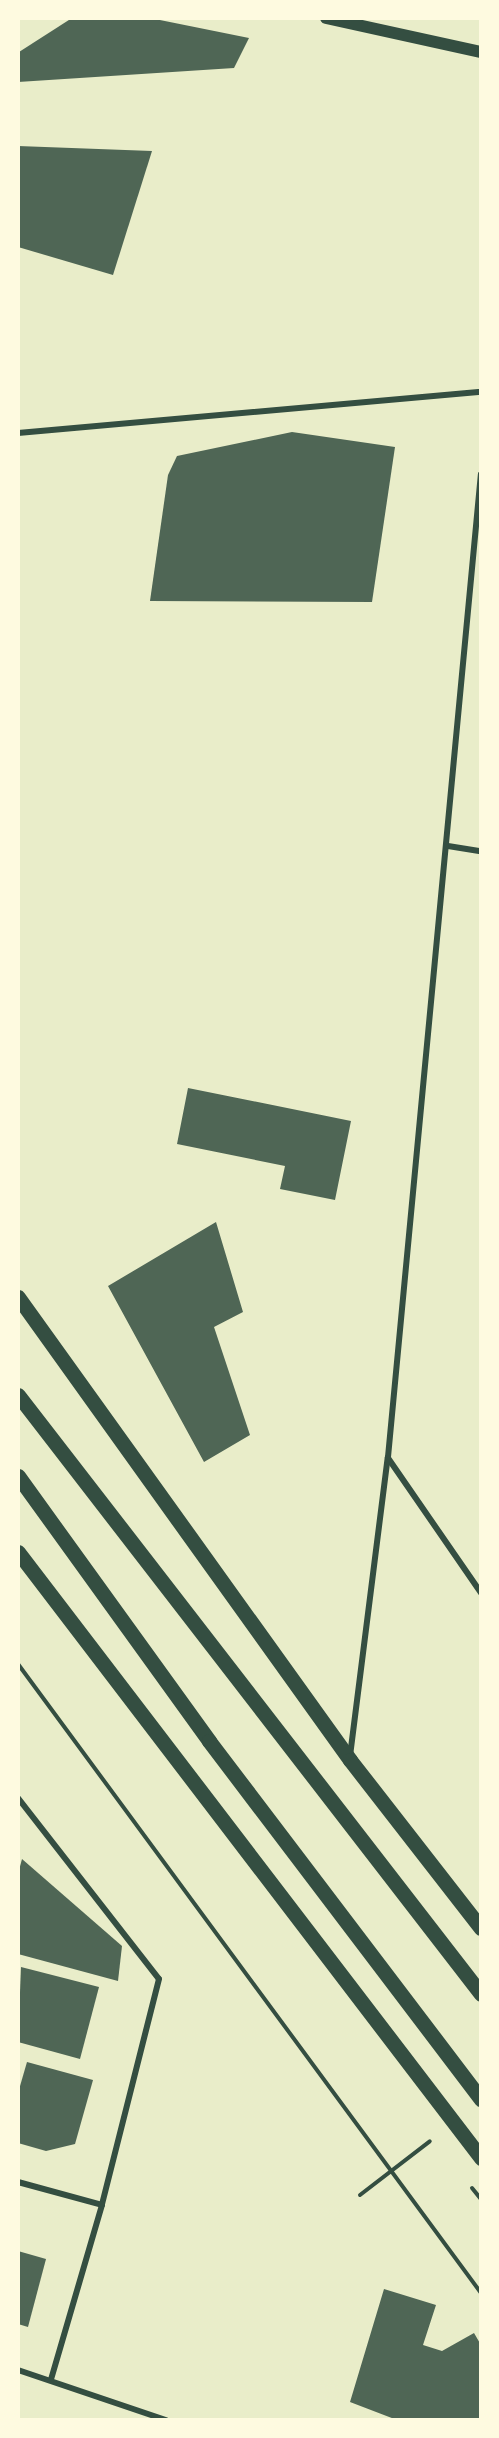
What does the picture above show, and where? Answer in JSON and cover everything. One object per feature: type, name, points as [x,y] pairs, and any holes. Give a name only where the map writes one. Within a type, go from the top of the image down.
[{"type":"main road","points":[[326,18],[481,52]]},
{"type":"main road","points":[[18,1297],[350,1761],[481,1928]]},
{"type":"main road","points":[[18,1395],[481,1994]]},
{"type":"main road","points":[[18,1476],[209,1741],[481,2099]]},
{"type":"main road","points":[[18,1552],[481,2158]]},
{"type":"street","points":[[18,433],[481,392]]},
{"type":"street","points":[[350,1761],[388,1457],[448,846],[481,474]]},
{"type":"street","points":[[448,846],[481,851]]},
{"type":"street","points":[[388,1457],[481,1593]]},
{"type":"street","points":[[18,1798],[159,1979],[102,2205],[51,2379]]},
{"type":"street","points":[[18,2182],[102,2205]]},
{"type":"street","points":[[18,2370],[51,2379],[166,2420]]},
{"type":"path","points":[[18,1664],[481,2293]]},
{"type":"path","points":[[360,2194],[433,2139]]},
{"type":"building","points":[[72,18],[150,18],[249,38],[234,68],[18,82],[19,52]]},
{"type":"building","points":[[18,146],[152,151],[113,275],[18,247]]},
{"type":"building","points":[[292,432],[395,447],[372,602],[150,601],[168,475],[177,456]]},
{"type":"building","points":[[188,1088],[351,1121],[335,1200],[280,1189],[285,1166],[177,1144]]},
{"type":"building","points":[[216,1222],[243,1312],[214,1327],[250,1435],[204,1462],[108,1286]]},
{"type":"building","points":[[22,1859],[122,1946],[118,1981],[18,1954],[18,1874]]},
{"type":"building","points":[[21,1967],[99,1987],[80,2059],[18,2042]]},
{"type":"building","points":[[27,2062],[93,2080],[75,2144],[46,2151],[18,2143],[18,2093]]},
{"type":"building","points":[[18,2251],[46,2259],[28,2327],[18,2324]]},
{"type":"building","points":[[384,2289],[436,2305],[423,2345],[442,2351],[474,2333],[481,2345],[481,2420],[397,2420],[350,2402]]}]
